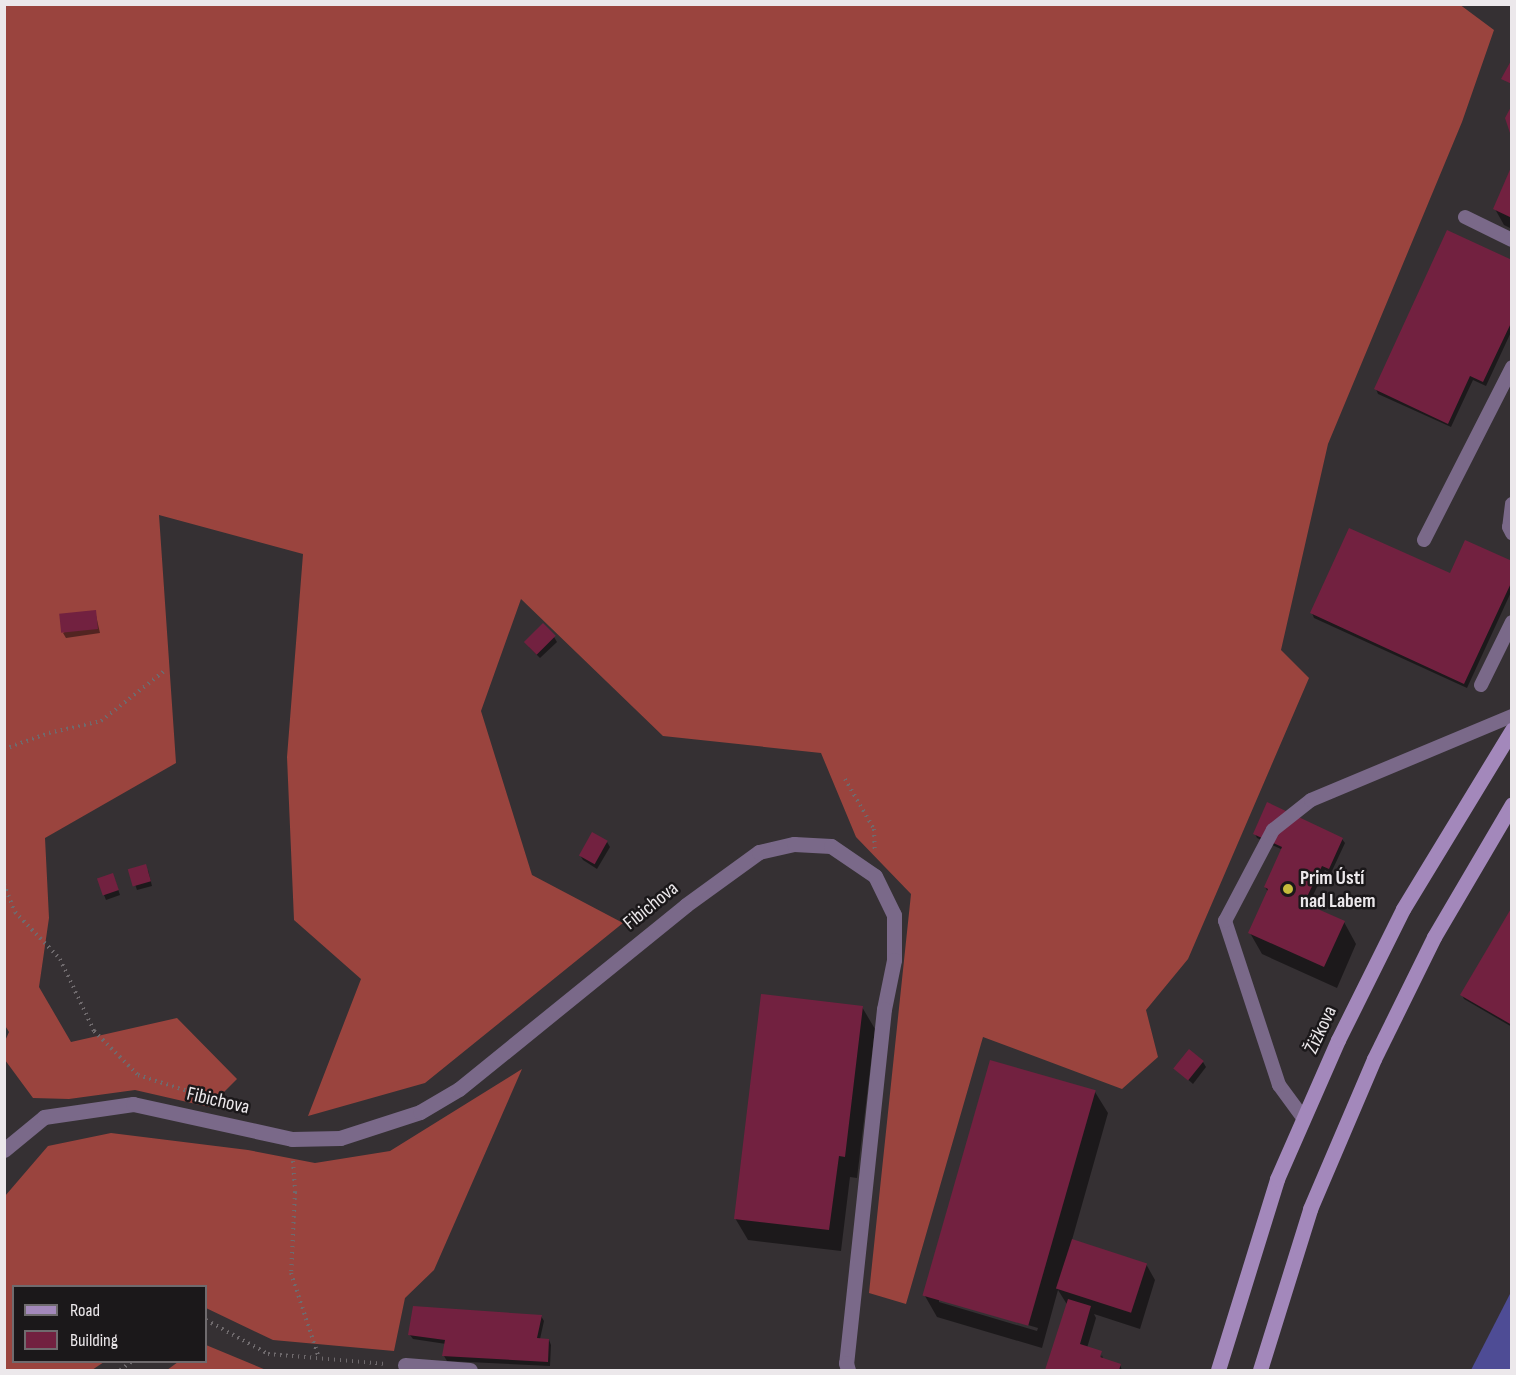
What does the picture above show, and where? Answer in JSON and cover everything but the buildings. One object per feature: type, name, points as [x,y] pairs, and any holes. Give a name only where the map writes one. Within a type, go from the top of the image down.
[{"type":"main road","name":"Žižkova","points":[[1218,1371],[1277,1179],[1338,1040],[1403,909],[1512,730]]},
{"type":"main road","points":[[1260,1371],[1310,1209],[1374,1059],[1434,937],[1512,804]]},
{"type":"street","name":"Fibichova","points":[[4,1150],[44,1117],[133,1104],[292,1139],[340,1138],[420,1112],[459,1089],[686,905],[759,852],[794,844],[831,846],[875,876],[894,915],[894,960],[884,1010],[846,1363],[848,1371]]},
{"type":"street","points":[[405,1365],[470,1371]]},
{"type":"lane","points":[[1465,218],[1512,240]]},
{"type":"lane","points":[[1424,540],[1505,394],[1512,367]]},
{"type":"lane","points":[[1512,504],[1509,527],[1512,533]]},
{"type":"lane","points":[[1481,685],[1512,622]]},
{"type":"lane","points":[[1304,1119],[1279,1085],[1226,921],[1273,830],[1311,801],[1512,716]]},
{"type":"path","points":[[4,749],[49,733],[100,721],[164,671]]},
{"type":"path","points":[[845,779],[874,829],[875,876]]},
{"type":"path","points":[[4,884],[15,912],[60,959],[94,1031],[138,1075],[201,1095]]},
{"type":"path","points":[[292,1139],[295,1192],[291,1273],[319,1358]]},
{"type":"path","points":[[207,1321],[268,1354],[405,1365]]},
{"type":"shaded area","points":[[1459,4],[1494,30],[1462,122],[1328,444],[1281,650],[1309,678],[1188,959],[1146,1010],[1158,1057],[1122,1089],[983,1037],[906,1304],[869,1293],[911,894],[856,837],[821,753],[663,736],[521,599],[481,711],[532,875],[623,923],[425,1083],[308,1116],[361,979],[294,920],[287,757],[303,554],[159,515],[176,763],[45,838],[49,918],[39,987],[71,1042],[177,1018],[237,1079],[209,1107],[135,1090],[69,1099],[33,1098],[5,1060],[5,1041],[9,1032],[4,1024],[5,5]]},
{"type":"shaded area","points":[[522,1069],[434,1270],[405,1298],[394,1351],[273,1340],[207,1308],[207,1285],[12,1285],[12,1363],[102,1363],[92,1370],[5,1370],[5,1196],[48,1146],[111,1133],[248,1150],[315,1163],[390,1151]]},
{"type":"shaded area","points":[[1511,1292],[1511,1370],[1471,1370]]},
{"type":"shaded area","points":[[207,1345],[266,1370],[167,1370],[177,1363],[207,1363]]},
{"type":"place","name":"Prim Ústí nad Labem","points":[[1288,889]]}]
